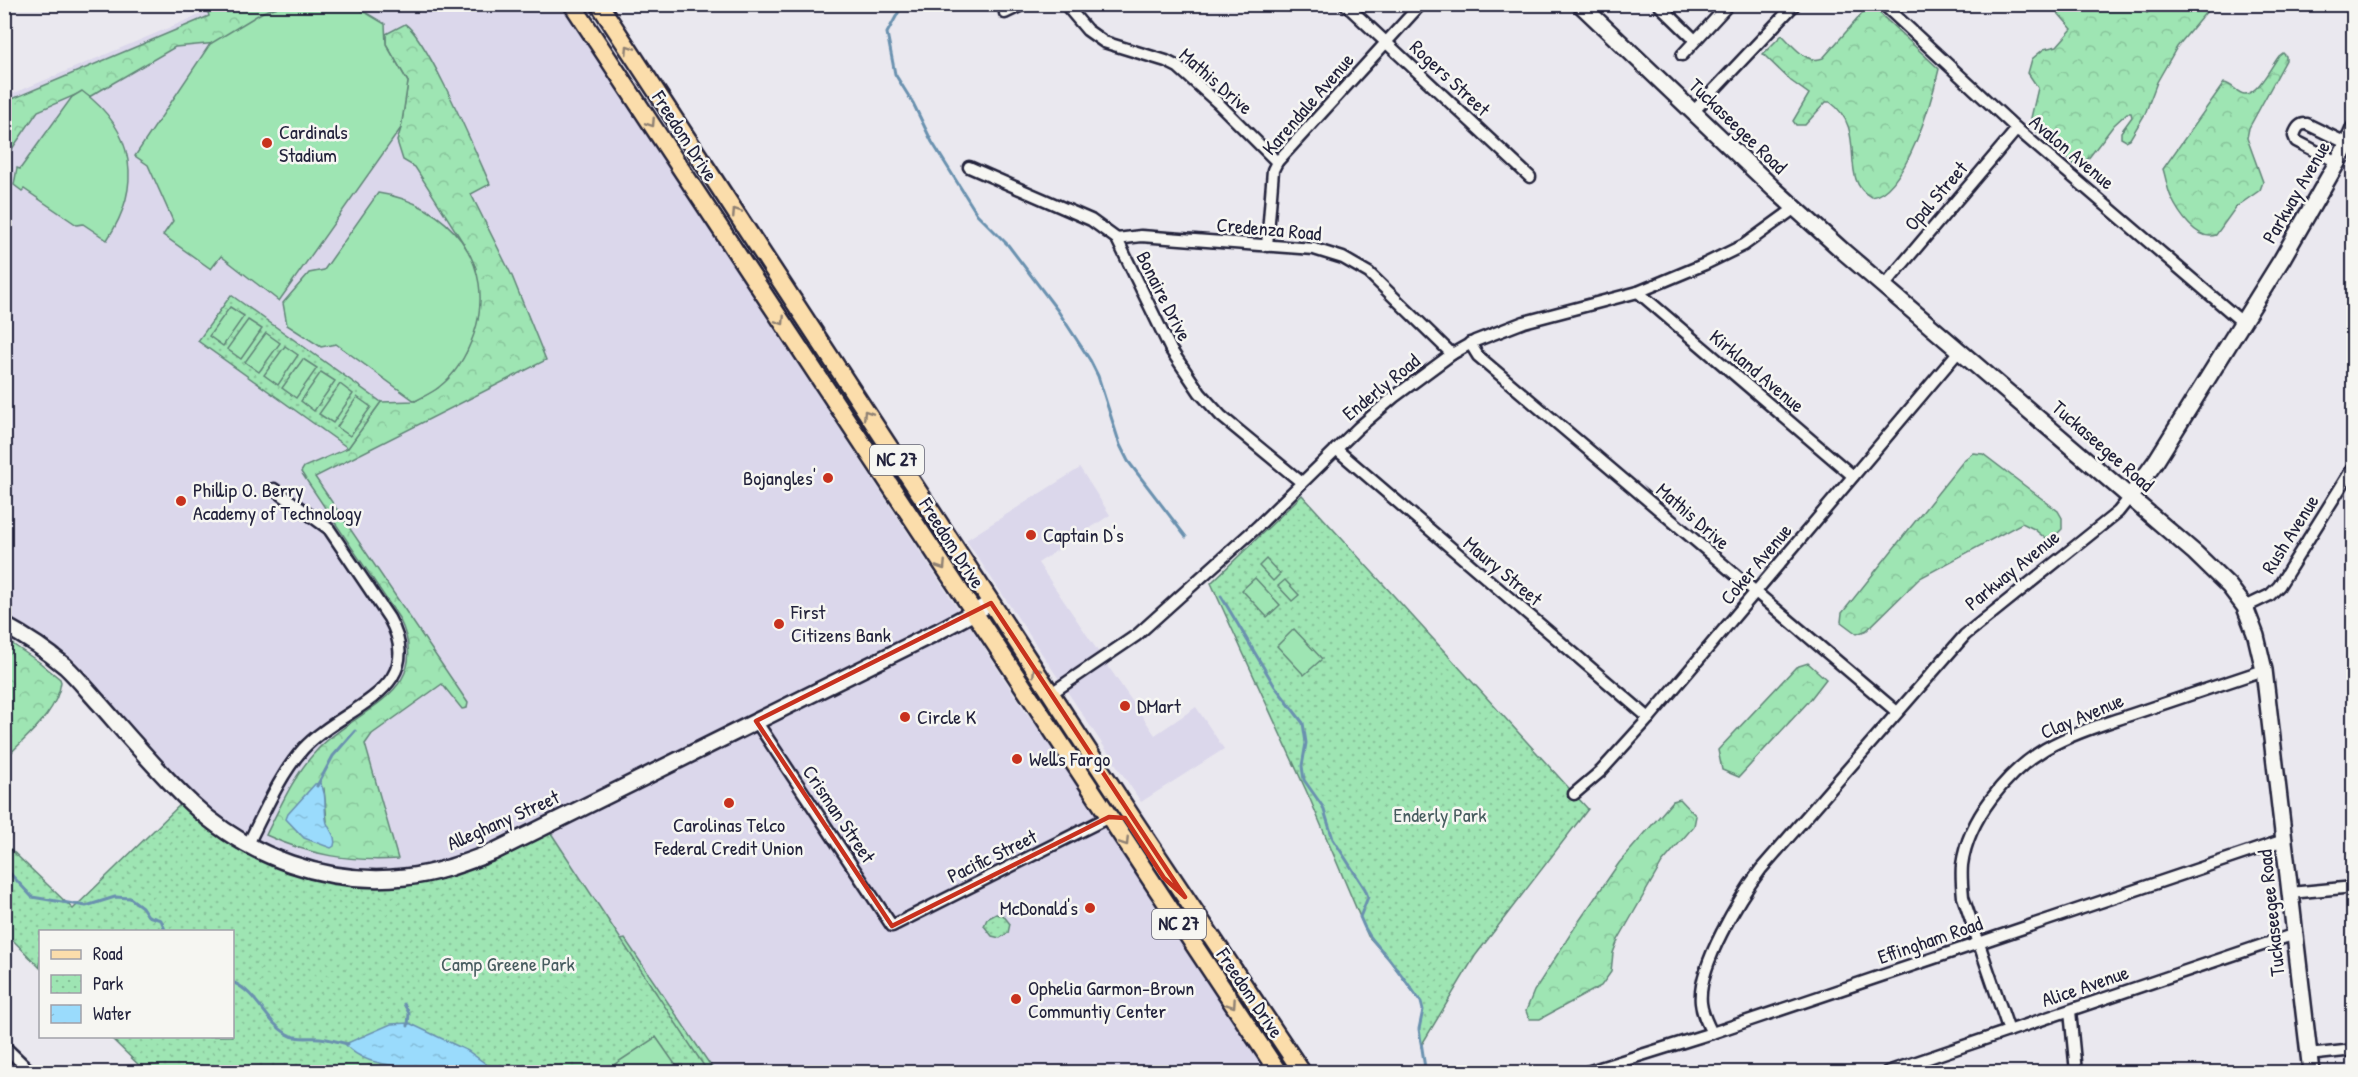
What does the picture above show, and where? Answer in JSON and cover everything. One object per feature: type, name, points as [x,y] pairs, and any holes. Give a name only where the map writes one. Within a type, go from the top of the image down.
[{"type":"main road","name":"Freedom Drive","points":[[572,4],[973,614],[1278,1072]]},
{"type":"main road","name":"Freedom Drive","points":[[599,4],[1050,694],[1302,1072]]},
{"type":"main road","points":[[750,272],[768,261]]},
{"type":"main road","points":[[1109,817],[1125,818],[1164,878],[1185,897]]},
{"type":"street","points":[[1005,13],[1024,4]]},
{"type":"street","name":"Mathis Drive","points":[[1065,4],[1087,30],[1104,42],[1159,58],[1178,68],[1277,162]]},
{"type":"street","name":"Rogers Street","points":[[1346,4],[1530,177]]},
{"type":"street","name":"Karendale Avenue","points":[[1267,246],[1273,170],[1277,162],[1421,4]]},
{"type":"street","name":"Tuckaseegee Road","points":[[1580,4],[1795,208],[2195,553],[2229,586],[2245,607],[2256,636],[2264,670],[2311,1072]]},
{"type":"street","points":[[1658,4],[1695,40]]},
{"type":"street","points":[[1682,55],[1728,4]]},
{"type":"street","points":[[1693,112],[1795,4]]},
{"type":"street","name":"Avalon Avenue","points":[[1883,4],[2017,129],[2242,322]]},
{"type":"street","points":[[2337,162],[2296,141],[2294,136],[2300,125],[2307,123],[2349,147]]},
{"type":"street","name":"Opal Street","points":[[1884,286],[2017,129]]},
{"type":"street","name":"Parkway Avenue","points":[[1712,1033],[1704,1017],[1701,993],[1707,968],[1725,925],[1748,887],[1948,652],[1972,629],[2118,512],[2130,497],[2156,461],[2282,259],[2337,162],[2349,147],[2354,129]]},
{"type":"street","name":"Bonaire Drive","points":[[969,167],[1091,220],[1117,239],[1171,350],[1200,393],[1221,416],[1301,482]]},
{"type":"street","name":"Enderly Road","points":[[1050,694],[1137,634],[1257,527],[1301,482],[1394,397],[1452,354],[1470,343],[1524,322],[1638,291],[1744,244],[1795,208]]},
{"type":"street","name":"Credenza Road","points":[[1117,239],[1140,236],[1314,249],[1356,264],[1393,294],[1452,354]]},
{"type":"street","name":"Kirkland Avenue","points":[[1638,291],[1853,476]]},
{"type":"street","name":"Mathis Drive","points":[[1470,343],[1478,356],[1896,712]]},
{"type":"street","name":"Coker Avenue","points":[[1574,794],[1602,771],[1649,718],[1959,351]]},
{"type":"street","name":"Maury Street","points":[[1336,449],[1649,718]]},
{"type":"street","name":"Rush Avenue","points":[[2245,607],[2271,595],[2279,586],[2354,466]]},
{"type":"street","points":[[248,844],[294,760],[318,734],[386,687],[394,676],[401,649],[398,633],[329,529],[274,489]]},
{"type":"street","name":"Alleghany Street","points":[[4,625],[45,650],[67,668],[192,804],[212,822],[248,844],[283,861],[327,874],[378,879],[435,872],[493,852],[991,603]]},
{"type":"street","name":"Clay Avenue","points":[[2009,1031],[1963,897],[1961,878],[1965,852],[1978,820],[2019,769],[2044,750],[2088,729],[2264,670]]},
{"type":"street","name":"Crisman Street","points":[[756,721],[892,926]]},
{"type":"street","name":"Pacific Street","points":[[892,926],[1109,817]]},
{"type":"street","name":"Effingham Road","points":[[1587,1072],[1712,1033],[2284,840]]},
{"type":"street","points":[[2290,893],[2354,887]]},
{"type":"street","name":"Alice Avenue","points":[[1887,1072],[1917,1068],[2009,1031],[2295,934]]},
{"type":"street","points":[[2070,1011],[2076,1072]]},
{"type":"street","points":[[4,1046],[31,1072]]},
{"type":"street","points":[[2308,1054],[2354,1050]]},
{"type":"highlighted area","points":[[991,603],[1185,897],[1164,878],[1125,818],[1109,817],[892,926],[756,721]]},
{"type":"shaded area","points":[[225,4],[562,5],[963,617],[493,849],[400,877],[302,867],[213,821],[68,668],[5,624],[5,97]]},
{"type":"shaded area","points":[[1080,468],[1110,515],[1038,563],[1155,735],[1196,707],[1224,749],[1141,802],[966,540]]},
{"type":"shaded area","points":[[966,620],[1025,711],[1105,817],[1274,1072],[708,1072],[547,827]]},
{"type":"green space","points":[[206,5],[294,5],[249,40],[175,47],[89,97],[82,92],[38,111],[5,159],[5,102],[209,16]]},
{"type":"green space","name":"Cardinals Stadium","points":[[284,5],[353,5],[385,24],[386,44],[408,82],[401,128],[279,301],[221,256],[211,269],[163,235],[173,221],[148,165],[135,156],[210,44],[263,12]]},
{"type":"green space","points":[[2051,5],[2140,5],[2147,13],[2157,5],[2212,5],[2177,47],[2157,82],[2145,114],[2130,139],[2126,141],[2121,138],[2121,132],[2132,117],[2131,113],[2127,113],[2114,125],[2084,164],[2075,165],[2035,130],[2031,118],[2038,88],[2028,73],[2032,59],[2044,49],[2057,46],[2072,29]]},
{"type":"green space","points":[[1868,7],[1873,7],[1939,69],[1924,122],[1906,163],[1884,192],[1871,197],[1861,189],[1856,178],[1848,126],[1842,113],[1830,102],[1826,102],[1805,125],[1796,125],[1793,121],[1809,94],[1791,81],[1763,54],[1782,35],[1805,56],[1811,59],[1823,58]]},
{"type":"green space","points":[[405,24],[426,51],[451,98],[490,184],[471,194],[512,276],[546,360],[315,477],[468,703],[467,708],[462,709],[442,684],[372,734],[365,744],[398,859],[380,860],[330,856],[298,848],[266,835],[289,790],[310,758],[335,734],[388,696],[400,681],[408,664],[408,643],[399,618],[301,472],[304,467],[348,448],[381,402],[415,401],[438,388],[466,353],[478,319],[476,268],[464,244],[415,167],[403,160],[397,141],[408,82],[386,44],[386,34]],"holes":[[[324,789],[327,821],[300,834],[296,829]]]},
{"type":"green space","points":[[2283,53],[2286,60],[2249,128],[2247,138],[2263,182],[2260,190],[2236,207],[2216,235],[2202,234],[2189,224],[2178,210],[2170,194],[2163,169],[2224,83],[2242,94],[2250,93],[2260,84]]},
{"type":"green space","points":[[82,91],[100,106],[113,123],[123,141],[128,160],[129,179],[126,199],[107,240],[83,224],[77,225],[24,189],[22,191],[14,185],[17,168],[20,169],[72,97]]},
{"type":"green space","points":[[378,193],[403,199],[426,209],[445,223],[461,241],[473,261],[479,283],[480,308],[468,349],[445,382],[415,401],[336,344],[321,347],[287,325],[283,303],[309,273],[324,270]]},
{"type":"green space","points":[[231,295],[381,402],[348,448],[198,341]]},
{"type":"green space","points":[[230,307],[244,316],[223,346],[209,336]]},
{"type":"green space","points":[[248,320],[262,329],[241,359],[227,349]]},
{"type":"green space","points":[[266,333],[280,343],[259,372],[245,362]]},
{"type":"green space","points":[[285,346],[298,355],[278,385],[264,375]]},
{"type":"green space","points":[[303,359],[317,368],[296,398],[282,388]]},
{"type":"green space","points":[[321,372],[335,381],[314,411],[301,401]]},
{"type":"green space","points":[[340,384],[353,394],[333,423],[319,414]]},
{"type":"green space","points":[[357,397],[371,407],[350,436],[337,427]]},
{"type":"green space","points":[[1973,453],[1983,454],[2058,511],[2062,518],[2062,529],[2052,539],[2045,538],[2022,523],[1920,578],[1867,630],[1857,634],[1841,622],[1842,613],[1965,459]]},
{"type":"green space","name":"Enderly Park","points":[[1302,495],[1588,809],[1475,956],[1421,1046],[1419,1029],[1423,1010],[1421,1002],[1368,936],[1310,799],[1211,583]]},
{"type":"green space","points":[[1266,559],[1280,574],[1273,581],[1259,566]]},
{"type":"green space","points":[[1255,578],[1280,605],[1267,617],[1242,590]]},
{"type":"green space","points":[[1285,580],[1299,595],[1292,601],[1278,586]]},
{"type":"green space","points":[[1294,629],[1322,659],[1304,675],[1277,646]]},
{"type":"green space","points":[[5,639],[39,662],[61,682],[58,694],[47,715],[5,759]]},
{"type":"green space","points":[[1808,663],[1826,679],[1809,701],[1739,777],[1722,770],[1718,750],[1796,667]]},
{"type":"green space","name":"Camp Greene Park","points":[[186,799],[281,862],[406,878],[547,827],[708,1072],[146,1072],[111,1038],[234,1038],[234,930],[39,930],[39,967],[5,932],[4,843],[73,909]]},
{"type":"green space","points":[[1680,799],[1696,816],[1694,826],[1662,863],[1618,940],[1613,953],[1611,972],[1601,986],[1540,1019],[1529,1019],[1526,1011],[1534,991],[1575,927],[1619,863],[1673,801]]},
{"type":"green space","points":[[996,914],[1003,915],[1010,924],[1008,933],[1000,938],[992,936],[984,926],[987,919]]},
{"type":"green space","points":[[625,939],[715,1072],[687,1072],[616,941]]},
{"type":"green space","points":[[656,1037],[679,1070],[675,1072],[620,1072],[615,1064]]},
{"type":"water","points":[[320,783],[324,792],[327,823],[335,840],[331,848],[304,838],[286,819],[315,784]]},
{"type":"water","points":[[409,1023],[468,1051],[497,1072],[428,1072],[384,1064],[363,1058],[345,1044],[391,1024]]},
{"type":"waterway","points":[[903,4],[887,33],[895,74],[913,103],[932,142],[977,214],[1008,245],[1058,311],[1090,360],[1098,376],[1120,445],[1128,461],[1186,537]]},
{"type":"waterway","points":[[1221,596],[1274,685],[1303,723],[1306,743],[1302,766],[1304,780],[1323,807],[1333,839],[1365,889],[1368,897],[1360,917],[1373,940],[1421,1002],[1423,1010],[1419,1029],[1425,1068],[1423,1072]]},
{"type":"waterway","points":[[317,786],[333,756],[355,731]]},
{"type":"waterway","points":[[4,867],[32,897],[86,906],[115,897],[130,898],[142,907],[148,916],[161,920],[165,930]]},
{"type":"waterway","points":[[234,983],[255,999],[273,1022],[287,1034],[348,1044]]},
{"type":"waterway","points":[[404,1004],[409,1013],[408,1026]]},
{"type":"place","name":"Cardinals Stadium","points":[[267,143]]},
{"type":"place","name":"Bojangles'","points":[[828,478]]},
{"type":"place","name":"Phillip O. Berry Academy of Technology","points":[[181,501]]},
{"type":"place","name":"Captain D's","points":[[1031,535]]},
{"type":"place","name":"First Citizens Bank","points":[[779,624]]},
{"type":"place","name":"DMart","points":[[1125,706]]},
{"type":"place","name":"Circle K","points":[[905,717]]},
{"type":"place","name":"Wells Fargo","points":[[1017,759]]},
{"type":"place","name":"Carolinas Telco Federal Credit Union","points":[[729,803]]},
{"type":"place","name":"McDonald's","points":[[1090,908]]},
{"type":"place","name":"Ophelia Garmon-Brown Communtiy Center","points":[[1016,999]]}]
